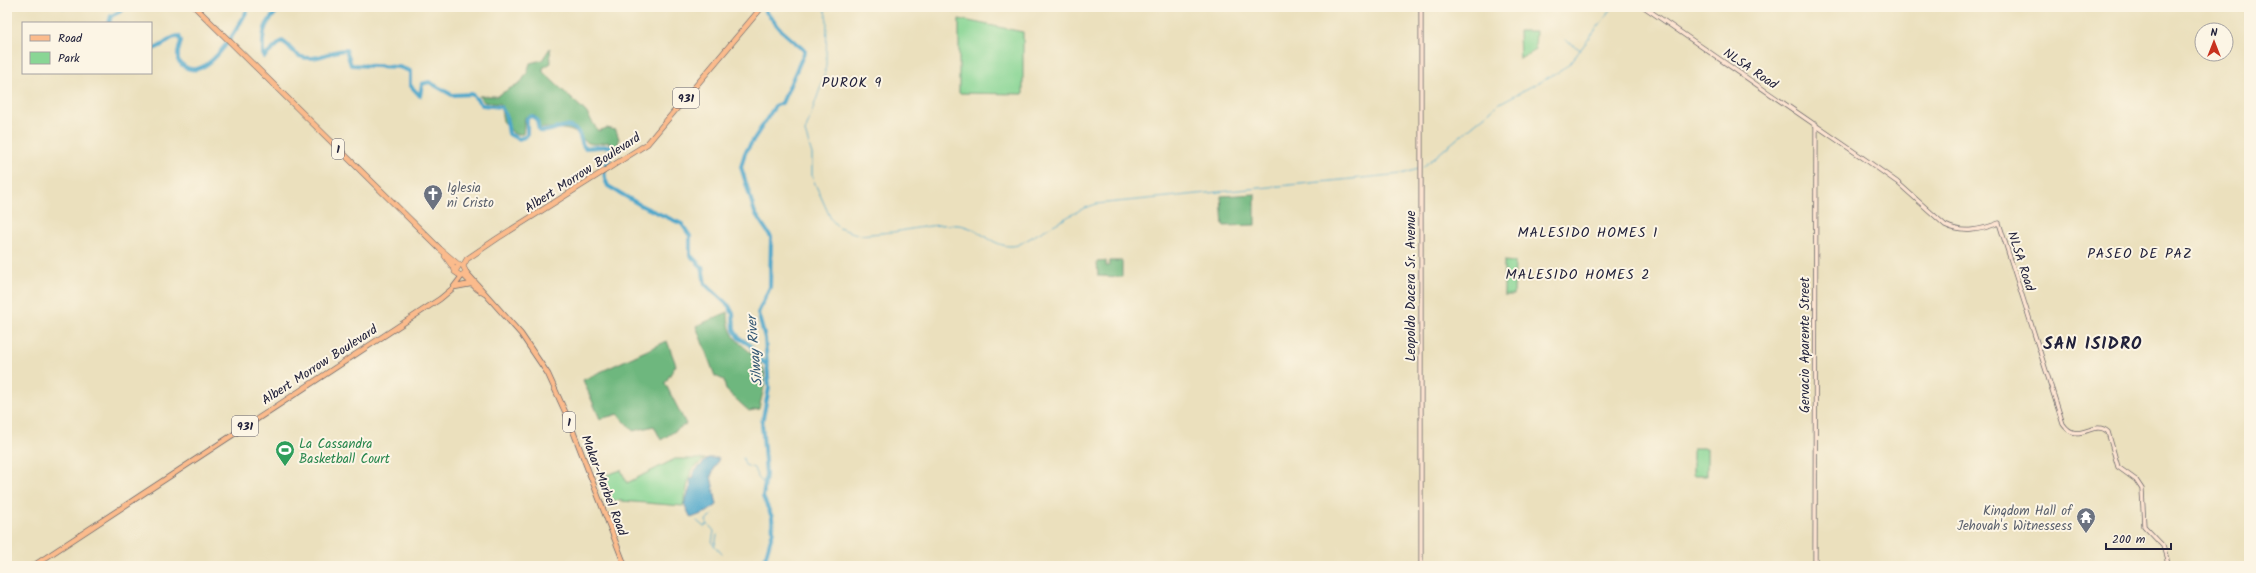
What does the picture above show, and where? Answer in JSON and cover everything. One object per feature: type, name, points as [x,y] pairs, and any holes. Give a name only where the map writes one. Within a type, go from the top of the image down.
[{"type":"highway","name":"1","points":[[195,7],[440,249],[461,266],[464,274]]},
{"type":"highway","name":"Albert Morrow Boulevard","points":[[455,271],[467,259],[619,162],[652,139],[762,7]]},
{"type":"highway","name":"1","points":[[440,249],[455,271],[464,274]]},
{"type":"main road","name":"Leopoldo Dacera Sr. Avenue","points":[[1420,566],[1421,7]]},
{"type":"main road","name":"NLSA Road","points":[[1644,7],[1816,124],[1897,182],[1945,225],[1966,230],[1980,229],[1999,223],[2063,424],[2068,430],[2074,433],[2099,428],[2108,432],[2118,466],[2140,485],[2143,494],[2144,526],[2163,546],[2169,566]]},
{"type":"main road","name":"Gervacio Aparente Street","points":[[1815,566],[1816,124]]},
{"type":"main road","points":[[455,271],[454,286],[461,284],[472,284]]},
{"type":"main road","name":"Makar-Marbel Road","points":[[464,274],[472,284],[485,294]]},
{"type":"main road","name":"Makar-Marbel Road","points":[[464,274],[485,294],[521,334],[548,374],[568,418],[625,566]]},
{"type":"main road","name":"Albert Morrow Boulevard","points":[[33,566],[454,286],[464,274]]},
{"type":"green space","points":[[959,19],[1023,32],[1023,94],[959,93]]},
{"type":"green space","points":[[1519,31],[1536,31],[1535,50],[1520,59]]},
{"type":"green space","points":[[550,48],[551,63],[543,68],[543,72],[586,112],[598,131],[607,128],[616,130],[619,139],[617,153],[615,154],[614,146],[608,142],[592,144],[588,143],[575,132],[569,130],[558,128],[540,128],[534,115],[525,117],[523,134],[514,134],[503,121],[500,104],[484,102],[479,96],[497,96],[521,82],[527,73],[530,63],[542,60]]},
{"type":"green space","points":[[1255,194],[1255,225],[1223,226],[1221,196]]},
{"type":"green space","points":[[1106,261],[1106,266],[1109,266],[1110,261],[1122,261],[1122,277],[1098,276],[1097,262]]},
{"type":"green space","points":[[1504,261],[1515,262],[1514,295],[1504,295]]},
{"type":"green space","points":[[728,312],[731,332],[735,338],[752,354],[763,369],[765,378],[759,409],[749,411],[726,390],[724,380],[715,376],[696,326]]},
{"type":"green space","points":[[667,341],[676,365],[665,383],[686,424],[661,440],[654,426],[633,431],[618,414],[600,419],[583,380]]},
{"type":"green space","points":[[1693,448],[1707,448],[1707,475],[1693,475]]},
{"type":"green space","points":[[675,459],[705,459],[691,470],[683,506],[610,500],[601,477],[621,470],[627,483]]},
{"type":"water","points":[[708,458],[719,458],[711,476],[717,505],[707,512],[691,518],[684,504],[691,486],[690,479],[694,477],[693,473]]},
{"type":"waterway","points":[[64,7],[74,7]]},
{"type":"waterway","points":[[109,22],[111,16],[121,11],[123,7]]},
{"type":"waterway","points":[[152,49],[159,47],[172,38],[179,36],[181,41],[178,52],[178,60],[188,68],[198,69],[208,63],[219,53],[237,28],[249,7]]},
{"type":"waterway","points":[[281,7],[271,18],[265,28],[263,38],[264,57],[282,41],[299,56],[305,58],[317,57],[346,50],[351,65],[399,67],[410,71],[410,85],[420,96],[422,84],[429,82],[452,95],[472,94],[482,105],[501,107],[506,116],[509,134],[518,139],[527,135],[527,118],[532,116],[537,120],[539,131],[549,131],[567,126],[577,131],[585,148],[612,146],[611,155],[604,173],[608,186],[642,206],[682,224],[690,236],[690,255],[702,267],[705,284],[729,306],[733,314],[734,330],[739,338],[750,345],[757,357],[768,366]]},
{"type":"waterway","name":"Silway River","points":[[762,7],[782,31],[805,51],[782,103],[775,106],[745,153],[741,167],[755,213],[771,237],[770,287],[758,313],[765,338],[769,388],[762,423],[766,474],[763,497],[772,517],[773,531],[763,566]]},
{"type":"waterway","points":[[824,7],[827,20],[826,65],[824,77],[805,132],[812,154],[812,177],[831,219],[839,228],[860,235],[892,232]]},
{"type":"waterway","points":[[1423,167],[1500,103],[1562,70],[1571,62],[1613,7]]},
{"type":"waterway","points":[[1565,40],[1581,50]]},
{"type":"waterway","points":[[893,232],[934,226],[958,225],[974,230],[1002,245],[1018,245],[1080,210],[1096,204],[1402,174],[1418,169]]},
{"type":"waterway","points":[[743,458],[745,465],[754,468],[757,476],[762,482],[766,482]]},
{"type":"waterway","points":[[707,523],[706,520],[712,515]]},
{"type":"waterway","points":[[697,521],[704,527],[708,524],[714,531],[712,543],[722,554]]},
{"type":"waterway","points":[[715,545],[717,535]]},
{"type":"place","name":"Iglesia ni Cristo","points":[[433,211]]},
{"type":"place","name":"La Cassandra Basketball Court","points":[[285,467]]},
{"type":"place","name":"Kingdom Hall of Jehovah's Witnessess","points":[[2086,534]]},
{"type":"district","name":"PUROK 9","points":[[852,82]]},
{"type":"district","name":"MALESIDO HOMES 1","points":[[1588,232]]},
{"type":"district","name":"PASEO DE PAZ","points":[[2140,253]]},
{"type":"district","name":"MALESIDO HOMES 2","points":[[1578,274]]},
{"type":"district","name":"SAN ISIDRO","points":[[2093,343]]}]
